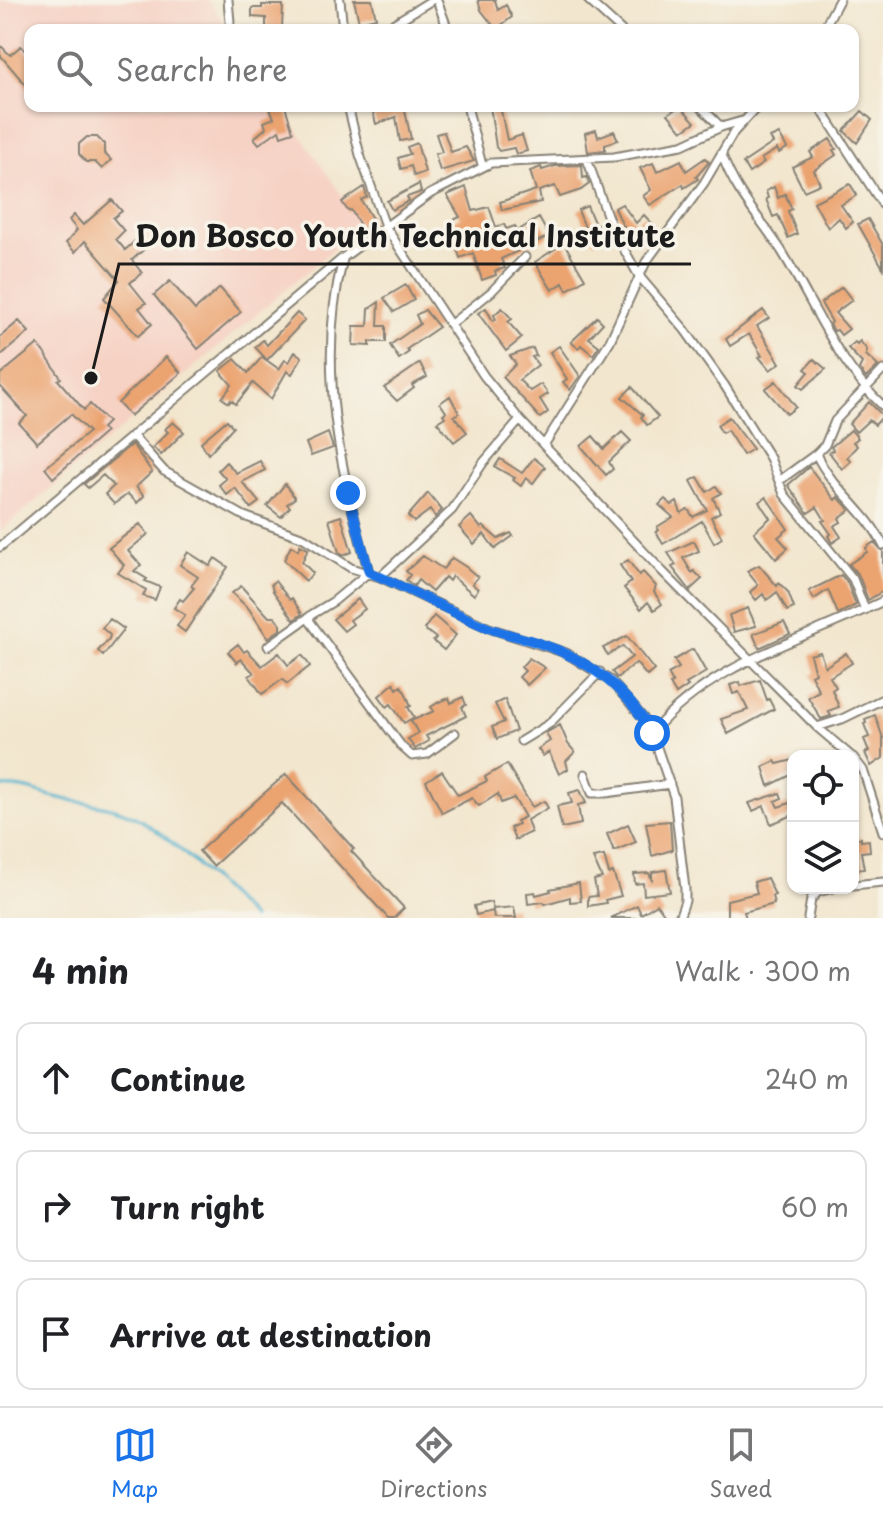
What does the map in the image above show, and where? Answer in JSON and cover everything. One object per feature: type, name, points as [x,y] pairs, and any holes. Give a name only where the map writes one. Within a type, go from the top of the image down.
[{"type":"street","points":[[228,0],[230,22]]},
{"type":"street","points":[[340,0],[342,24]]},
{"type":"street","points":[[393,24],[434,0],[445,24]]},
{"type":"street","points":[[588,0],[614,24]]},
{"type":"street","points":[[826,24],[839,0]]},
{"type":"street","points":[[349,112],[360,155],[385,226],[484,376],[520,420],[662,571],[817,727],[844,750]]},
{"type":"street","points":[[469,112],[482,165]]},
{"type":"street","points":[[706,112],[721,127]]},
{"type":"street","points":[[544,445],[605,351],[646,262],[722,155],[742,121],[752,112]]},
{"type":"street","points":[[823,112],[883,205]]},
{"type":"street","points":[[0,547],[344,257],[430,194],[482,165],[532,159],[614,157],[682,145],[742,121]]},
{"type":"street","points":[[722,155],[739,193],[781,251],[823,329],[865,389],[883,406]]},
{"type":"street","points":[[587,159],[611,226],[639,276],[685,330],[725,386],[770,458],[792,506],[853,579],[865,610]]},
{"type":"street","points":[[344,257],[334,309],[331,383],[350,505],[369,572]]},
{"type":"street","points":[[451,324],[491,292],[525,257]]},
{"type":"street","points":[[779,481],[825,445],[835,421],[883,370]]},
{"type":"street","points":[[380,577],[452,510],[483,463],[520,420]]},
{"type":"street","points":[[132,435],[164,471],[244,516],[314,542],[351,568],[369,572],[489,628],[566,653],[600,672],[633,706],[652,733],[670,784],[685,889],[685,901],[679,918]]},
{"type":"street","points":[[816,454],[823,470],[877,532],[883,545]]},
{"type":"street","points":[[268,646],[334,601],[369,572]]},
{"type":"street","points":[[652,733],[665,717],[750,658],[883,601]]},
{"type":"street","points":[[311,615],[310,624],[402,747],[412,756],[427,754],[455,733]]},
{"type":"street","points":[[521,741],[549,724],[600,672]]},
{"type":"street","points":[[817,727],[883,699]]},
{"type":"street","points":[[859,765],[883,829]]},
{"type":"street","points":[[585,774],[592,793],[670,784]]},
{"type":"street","points":[[859,884],[883,882]]},
{"type":"street","points":[[808,918],[811,899],[816,894]]},
{"type":"shaded area","points":[[0,0],[208,0],[225,24],[24,24],[24,112],[285,112],[362,225],[0,531]]},
{"type":"building","points":[[354,0],[372,0],[376,18],[359,22]]},
{"type":"building","points":[[478,0],[495,0],[498,10],[506,5],[512,17],[503,24],[492,24],[481,10]]},
{"type":"building","points":[[262,5],[283,5],[282,24],[266,24],[266,18],[252,17],[252,8],[262,8]]},
{"type":"building","points":[[0,45],[10,55],[21,46],[24,49],[24,83],[0,55]]},
{"type":"building","points":[[862,111],[872,120],[857,143],[844,131]]},
{"type":"building","points":[[272,112],[287,112],[293,132],[281,136],[279,130],[259,144],[254,138],[266,128],[264,122],[274,118]]},
{"type":"building","points":[[373,112],[405,112],[411,139],[400,141],[396,117],[376,124]]},
{"type":"building","points":[[491,112],[501,112],[507,140],[522,135],[527,151],[516,154],[514,148],[499,151]]},
{"type":"building","points":[[686,112],[695,122],[682,131],[668,114]]},
{"type":"building","points":[[596,130],[598,137],[614,131],[618,140],[605,145],[605,150],[588,152],[585,133]]},
{"type":"building","points":[[444,132],[451,152],[466,147],[474,161],[440,171],[435,154],[442,152],[436,134]]},
{"type":"building","points":[[779,134],[787,148],[779,153],[777,149],[761,159],[764,163],[749,173],[743,163],[773,143],[770,138]]},
{"type":"building","points":[[87,137],[97,137],[104,144],[104,153],[111,160],[102,169],[95,162],[86,162],[79,154],[79,144]]},
{"type":"building","points":[[830,139],[836,155],[814,170],[820,184],[804,191],[792,167],[813,157],[810,152]]},
{"type":"building","points":[[417,143],[425,172],[414,176],[411,166],[401,169],[398,158],[410,154],[407,147]]},
{"type":"building","points":[[705,158],[709,162],[696,177],[698,179],[684,188],[683,184],[650,205],[643,196],[651,190],[640,168],[653,163],[657,172],[681,160],[686,171]]},
{"type":"building","points":[[582,165],[583,178],[587,177],[589,184],[581,190],[560,197],[555,186],[539,191],[541,202],[502,210],[500,202],[536,190],[530,171],[541,167],[542,170]]},
{"type":"building","points":[[419,184],[421,192],[407,197],[409,201],[392,210],[387,201]]},
{"type":"building","points":[[850,184],[857,195],[841,205],[853,222],[846,228],[839,218],[828,228],[814,202]]},
{"type":"building","points":[[364,187],[367,197],[361,200],[374,222],[362,229],[351,210],[348,211],[342,202]]},
{"type":"building","points":[[466,187],[473,211],[489,207],[496,227],[504,224],[506,229],[515,226],[517,231],[539,218],[549,236],[501,259],[505,268],[482,280],[473,253],[460,258],[454,240],[458,238],[451,221],[460,217],[447,195]]},
{"type":"building","points":[[774,187],[778,198],[785,194],[792,209],[788,211],[797,234],[788,238],[778,215],[773,217],[766,199],[766,191]]},
{"type":"building","points":[[112,200],[122,211],[113,218],[124,231],[116,239],[125,250],[141,236],[149,245],[132,260],[142,273],[130,283],[146,303],[139,308],[152,324],[138,336],[104,298],[119,280],[85,241],[75,252],[66,243],[77,230],[69,220],[74,215],[83,225]]},
{"type":"building","points":[[622,204],[636,223],[644,215],[657,229],[640,244],[622,224],[615,208]]},
{"type":"building","points":[[587,206],[604,237],[594,242],[591,237],[587,239],[583,231],[586,230],[578,210]]},
{"type":"building","points":[[868,219],[883,245],[883,268],[858,224]]},
{"type":"building","points":[[564,243],[585,279],[567,290],[563,283],[552,290],[535,262]]},
{"type":"building","points":[[170,281],[195,310],[220,288],[241,312],[198,349],[154,295]]},
{"type":"building","points":[[406,285],[414,300],[394,312],[384,298]]},
{"type":"building","points":[[842,287],[852,300],[835,313],[849,329],[841,335],[834,331],[821,303]]},
{"type":"building","points":[[379,302],[378,326],[386,326],[386,342],[370,342],[370,346],[353,345],[354,326],[368,326],[369,309]]},
{"type":"building","points":[[486,308],[493,321],[496,320],[494,315],[502,308],[512,319],[508,322],[522,338],[506,351],[478,313]]},
{"type":"building","points":[[425,310],[439,327],[407,349],[409,352],[399,359],[390,345],[420,324],[416,315]]},
{"type":"building","points":[[763,310],[769,318],[757,326],[780,363],[770,370],[759,357],[762,356],[749,334],[730,346],[726,339]]},
{"type":"building","points":[[297,313],[305,320],[267,360],[255,347],[263,340],[267,345]]},
{"type":"building","points":[[597,317],[603,323],[589,338],[599,346],[593,355],[581,345],[578,348],[571,342]]},
{"type":"building","points":[[19,321],[29,332],[0,356],[0,337]]},
{"type":"building","points":[[860,341],[867,350],[866,355],[878,366],[866,378],[859,369],[862,363],[848,348]]},
{"type":"building","points":[[38,344],[61,378],[58,380],[84,410],[90,404],[108,422],[102,428],[106,432],[53,478],[45,468],[89,432],[71,414],[37,443],[19,423],[27,416],[0,386],[0,375]]},
{"type":"building","points":[[559,346],[580,376],[570,390],[563,382],[567,379],[550,352]]},
{"type":"building","points":[[533,348],[536,356],[532,357],[538,365],[519,380],[530,391],[541,384],[548,394],[540,399],[548,412],[540,418],[503,377],[516,364],[510,356]]},
{"type":"building","points":[[295,352],[302,357],[292,374],[287,371],[271,399],[253,383],[236,404],[222,398],[232,385],[220,371],[235,359],[248,373],[262,357],[279,369],[285,360],[289,362]]},
{"type":"building","points":[[166,357],[181,373],[130,416],[118,403]]},
{"type":"building","points":[[814,359],[826,369],[803,389],[798,385],[809,372],[805,369]]},
{"type":"building","points":[[420,363],[427,377],[412,385],[414,388],[397,401],[384,388]]},
{"type":"building","points":[[776,381],[796,407],[787,414],[765,389]]},
{"type":"building","points":[[632,387],[658,417],[647,425],[641,417],[643,415],[622,397]]},
{"type":"building","points":[[450,396],[459,413],[454,416],[467,432],[454,442],[437,422],[445,417],[443,414],[446,412],[440,403]]},
{"type":"building","points":[[869,402],[883,416],[875,425],[869,420],[856,432],[849,424]]},
{"type":"building","points":[[729,417],[753,449],[743,455],[727,430],[722,433],[717,425]]},
{"type":"building","points":[[227,420],[233,427],[208,454],[201,442]]},
{"type":"building","points":[[173,422],[184,432],[161,455],[153,447]]},
{"type":"building","points":[[851,430],[858,438],[853,442],[857,446],[847,457],[851,461],[842,469],[829,452]]},
{"type":"building","points":[[622,432],[631,441],[609,462],[613,469],[606,475],[581,446],[593,436],[604,449]]},
{"type":"building","points":[[328,433],[333,448],[311,456],[306,443]]},
{"type":"building","points":[[132,444],[152,472],[136,487],[144,496],[137,503],[128,494],[114,504],[105,494],[114,486],[103,475],[88,488],[84,484]]},
{"type":"building","points":[[534,458],[545,467],[533,483],[526,478],[521,486],[513,480],[515,478],[495,467],[500,459],[522,473]]},
{"type":"building","points":[[260,461],[265,470],[242,482],[259,502],[251,508],[235,488],[227,495],[219,485],[226,479],[218,470],[226,462],[236,473]]},
{"type":"building","points":[[809,467],[835,500],[838,497],[850,510],[834,526],[841,537],[832,543],[828,536],[831,534],[817,507],[808,513],[788,485]]},
{"type":"building","points":[[698,477],[707,492],[716,486],[721,493],[713,498],[720,512],[711,517],[722,538],[714,543],[702,521],[663,544],[656,532],[659,530],[657,527],[673,517],[659,505],[665,499],[672,505],[677,502],[681,513],[688,509],[693,517],[707,510],[691,481]]},
{"type":"building","points":[[285,484],[295,498],[287,504],[290,507],[281,517],[267,506]]},
{"type":"building","points":[[428,493],[442,510],[435,517],[430,510],[414,522],[408,516]]},
{"type":"building","points":[[766,497],[788,529],[778,537],[788,548],[776,559],[754,532],[770,518],[759,502]]},
{"type":"building","points":[[341,516],[352,552],[342,555],[329,520]]},
{"type":"building","points":[[471,516],[481,528],[483,526],[498,539],[511,533],[513,536],[495,549],[484,534],[474,544],[459,527]]},
{"type":"building","points":[[140,524],[148,534],[128,551],[141,565],[134,571],[147,579],[145,581],[160,587],[155,600],[143,596],[146,590],[118,573],[124,565],[109,548]]},
{"type":"building","points":[[694,541],[699,551],[683,558],[692,573],[694,571],[702,579],[690,590],[672,567],[676,565],[668,553]]},
{"type":"building","points":[[874,542],[883,551],[883,591],[868,600],[859,576],[849,564],[867,552],[866,548]]},
{"type":"building","points":[[300,545],[308,549],[302,562],[313,573],[306,581],[284,560],[291,546],[298,550]]},
{"type":"building","points":[[188,552],[210,566],[215,558],[228,567],[185,632],[177,626],[185,615],[174,608],[194,588],[191,586],[198,577],[180,565]]},
{"type":"building","points":[[423,556],[443,569],[452,558],[466,567],[478,577],[472,584],[478,589],[474,595],[452,576],[449,581],[445,577],[432,592],[418,580],[414,586],[411,584],[406,580],[410,575],[406,571]]},
{"type":"building","points":[[628,560],[639,575],[643,572],[656,586],[654,592],[662,604],[654,610],[648,602],[641,609],[624,588],[631,582],[620,565]]},
{"type":"building","points":[[759,565],[777,586],[779,583],[788,592],[794,608],[787,611],[777,592],[767,600],[763,594],[756,600],[750,592],[758,585],[747,571]]},
{"type":"building","points":[[841,575],[856,605],[838,614],[828,590],[814,599],[809,591]]},
{"type":"building","points":[[275,581],[302,614],[294,620],[273,591],[271,584]]},
{"type":"building","points":[[241,586],[269,617],[275,617],[281,629],[268,638],[249,609],[232,593]]},
{"type":"building","points":[[358,599],[365,609],[350,620],[353,624],[344,631],[333,619]]},
{"type":"building","points":[[748,608],[756,626],[734,632],[729,615]]},
{"type":"building","points":[[434,616],[456,635],[444,650],[433,641],[436,638],[424,629]]},
{"type":"building","points":[[110,619],[124,629],[103,656],[98,651],[110,635],[102,628]]},
{"type":"building","points":[[784,622],[790,634],[759,648],[753,634]]},
{"type":"building","points":[[627,636],[654,670],[647,676],[636,663],[617,678],[612,672],[632,657],[623,646],[608,655],[603,648]]},
{"type":"building","points":[[238,644],[262,666],[279,653],[288,665],[302,655],[310,666],[287,684],[283,679],[262,694],[249,676],[254,673],[241,659],[237,663],[228,652]]},
{"type":"building","points":[[693,649],[706,672],[676,694],[668,674],[679,668],[674,660]]},
{"type":"building","points":[[820,652],[825,667],[846,653],[852,663],[830,677],[836,687],[832,690],[839,707],[828,711],[831,716],[821,719],[808,697],[819,691],[811,675],[815,673],[810,655]]},
{"type":"building","points":[[529,658],[545,668],[527,685],[519,677],[525,671],[521,667]]},
{"type":"building","points":[[760,680],[774,709],[728,734],[721,719],[748,710],[739,692],[733,694],[730,685],[740,682],[741,686]]},
{"type":"building","points":[[394,683],[397,689],[401,686],[406,694],[414,717],[404,723],[391,704],[387,707],[379,696]]},
{"type":"building","points":[[463,697],[466,705],[462,707],[466,716],[426,736],[429,741],[415,749],[408,739],[418,733],[411,721],[434,711],[431,707],[439,702],[449,698],[451,703]]},
{"type":"building","points":[[505,699],[516,731],[497,739],[492,727],[504,722],[495,704]]},
{"type":"building","points":[[875,715],[883,738],[883,758],[871,766],[865,753],[869,751],[864,739],[869,737],[864,724],[865,719]]},
{"type":"building","points":[[560,725],[575,752],[566,761],[568,769],[559,774],[549,752],[543,756],[538,749],[550,741],[546,733]]},
{"type":"building","points":[[775,761],[777,764],[787,762],[787,777],[769,786],[763,767]]},
{"type":"building","points":[[507,764],[532,807],[544,801],[548,808],[527,820],[531,832],[515,840],[510,828],[525,817],[514,798],[501,803],[498,794],[479,806],[472,798],[442,813],[426,781],[442,771],[458,795],[487,781],[485,777]]},
{"type":"building","points":[[286,774],[404,908],[394,918],[388,918],[282,803],[213,866],[199,851]]},
{"type":"building","points":[[580,790],[586,803],[578,805],[581,824],[562,828],[557,806],[572,803],[569,793]]},
{"type":"building","points":[[780,793],[782,798],[775,801],[778,807],[787,804],[787,817],[771,824],[764,806],[753,811],[749,803]]},
{"type":"building","points":[[670,821],[672,850],[652,856],[646,823]]},
{"type":"building","points":[[628,824],[636,842],[614,851],[607,834]]},
{"type":"building","points":[[859,838],[869,840],[870,851],[861,852],[864,869],[859,870]]},
{"type":"building","points":[[604,856],[609,874],[613,872],[621,896],[588,906],[588,897],[597,896],[594,880],[602,878],[593,858]]},
{"type":"building","points":[[666,870],[670,892],[644,895],[643,883],[635,884],[634,874],[649,873],[652,881],[652,872]]},
{"type":"building","points":[[767,878],[775,895],[772,896],[774,904],[744,912],[746,918],[727,918],[727,900],[757,893],[754,882]]},
{"type":"building","points":[[579,883],[581,901],[570,902],[570,897],[545,904],[528,904],[527,893],[535,892],[536,895]]},
{"type":"building","points":[[491,902],[493,909],[514,907],[516,918],[494,918],[493,911],[476,915],[474,906]]},
{"type":"building","points":[[657,904],[664,914],[659,918],[611,918],[637,905],[641,914]]},
{"type":"waterway","points":[[0,787],[23,788],[131,815],[178,848],[252,918]]},
{"type":"place","name":"Don Bosco Youth Technical Institute","points":[[91,378]]},
{"type":"route","points":[[348,493],[369,572],[489,628],[539,642],[583,661],[611,681],[652,733]]}]
